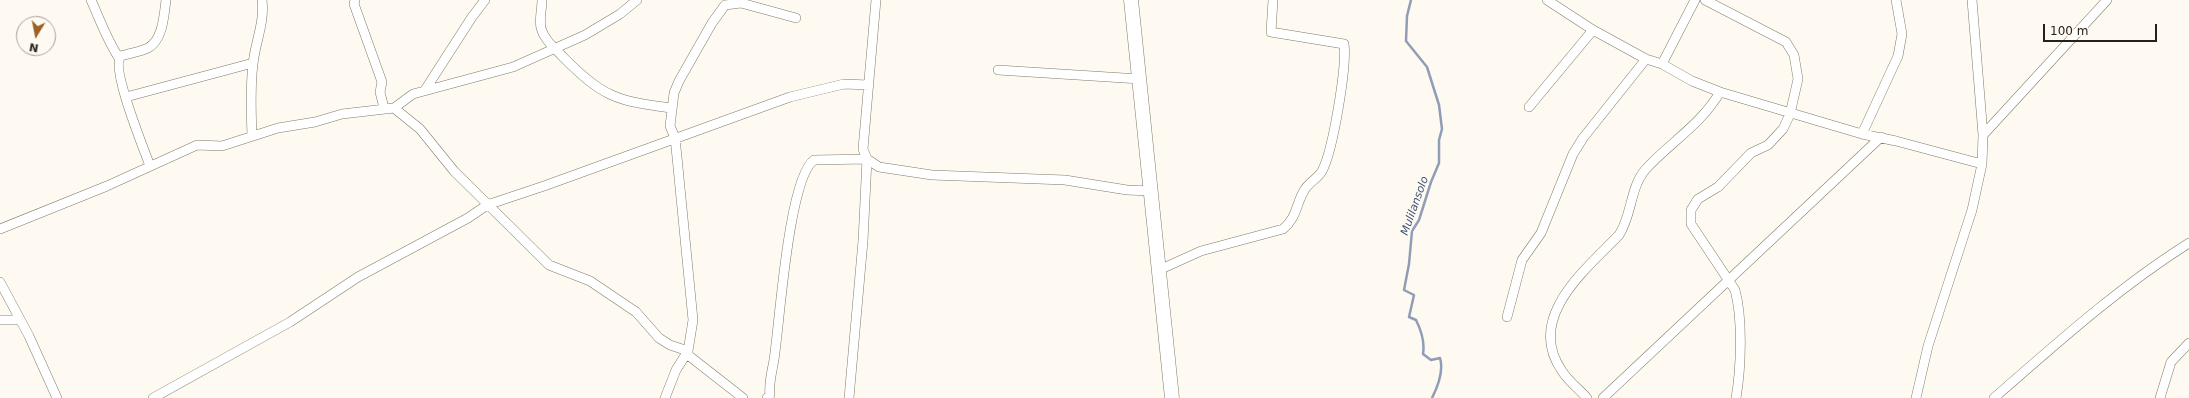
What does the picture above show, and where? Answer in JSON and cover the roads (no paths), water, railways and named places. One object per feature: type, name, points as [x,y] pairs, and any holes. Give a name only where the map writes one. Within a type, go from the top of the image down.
[{"type":"main road","points":[[1131,0],[1172,398]]},
{"type":"street","points":[[91,0],[108,41],[119,58],[120,79],[150,166]]},
{"type":"street","points":[[119,58],[148,48],[154,43],[161,30],[166,0]]},
{"type":"street","points":[[252,135],[250,91],[253,63],[262,18],[262,0]]},
{"type":"street","points":[[355,0],[354,4],[382,82],[380,92],[384,108]]},
{"type":"street","points":[[424,90],[472,17],[485,0]]},
{"type":"street","points":[[542,0],[541,26],[548,41],[587,80],[605,93],[619,99],[671,108]]},
{"type":"street","points":[[0,229],[107,186],[197,146],[222,146],[252,135],[278,128],[315,122],[342,114],[394,108],[412,94],[513,67],[556,50],[585,36],[620,14],[637,0]]},
{"type":"street","points":[[849,398],[863,241],[867,159],[863,149],[870,85],[876,0]]},
{"type":"street","points":[[1159,270],[1201,251],[1283,229],[1291,222],[1305,189],[1322,171],[1331,144],[1343,80],[1344,44],[1271,32],[1273,0]]},
{"type":"street","points":[[1547,0],[1593,30],[1646,59],[1662,64],[1692,80],[1720,92],[1790,114],[1862,134],[1881,137],[1982,164]]},
{"type":"street","points":[[1662,64],[1695,0]]},
{"type":"street","points":[[1704,0],[1786,42],[1791,48],[1798,68],[1798,79],[1790,114],[1783,129],[1768,145],[1751,153],[1718,187],[1698,199],[1692,206],[1691,224],[1729,280],[1738,299],[1740,348],[1739,382],[1736,398]]},
{"type":"street","points":[[1862,134],[1898,56],[1901,45],[1902,34],[1896,0]]},
{"type":"street","points":[[1916,398],[1928,346],[1972,210],[1982,164],[1983,135],[1972,0]]},
{"type":"street","points":[[1983,135],[2107,0]]},
{"type":"street","points":[[665,398],[676,370],[688,351],[693,320],[675,138],[670,126],[671,108],[679,81],[712,23],[725,5],[741,3],[796,18]]},
{"type":"street","points":[[1529,107],[1593,30]]},
{"type":"street","points":[[1507,317],[1522,260],[1541,232],[1573,154],[1583,138],[1646,59]]},
{"type":"street","points":[[126,97],[253,63]]},
{"type":"street","points":[[998,70],[1140,79]]},
{"type":"street","points":[[153,398],[290,322],[358,277],[468,218],[487,204],[544,186],[790,97],[844,84],[870,85]]},
{"type":"street","points":[[1587,398],[1561,371],[1555,356],[1551,342],[1551,330],[1555,310],[1564,293],[1619,235],[1626,224],[1638,182],[1645,170],[1706,114],[1720,92]]},
{"type":"street","points":[[394,108],[420,129],[450,166],[549,265],[590,281],[636,312],[659,338],[670,345],[688,351]]},
{"type":"street","points":[[1603,398],[1881,137]]},
{"type":"street","points":[[767,398],[770,394],[776,352],[787,248],[803,174],[808,164],[814,160],[867,159],[879,167],[932,175],[1066,180],[1121,189],[1151,191]]},
{"type":"street","points":[[1994,398],[2059,341],[2159,262],[2189,243]]},
{"type":"street","points":[[0,282],[49,377],[57,398]]},
{"type":"street","points":[[0,320],[20,320]]},
{"type":"street","points":[[2160,398],[2171,362],[2189,343]]},
{"type":"street","points":[[688,351],[688,355],[743,398]]},
{"type":"waterway","name":"Mulilansolo","points":[[1411,0],[1407,16],[1406,41],[1427,67],[1439,105],[1442,129],[1439,140],[1439,163],[1431,182],[1419,220],[1412,231],[1409,264],[1404,290],[1414,295],[1409,317],[1416,320],[1422,336],[1423,354],[1431,360],[1440,358],[1441,373],[1432,398]]}]
